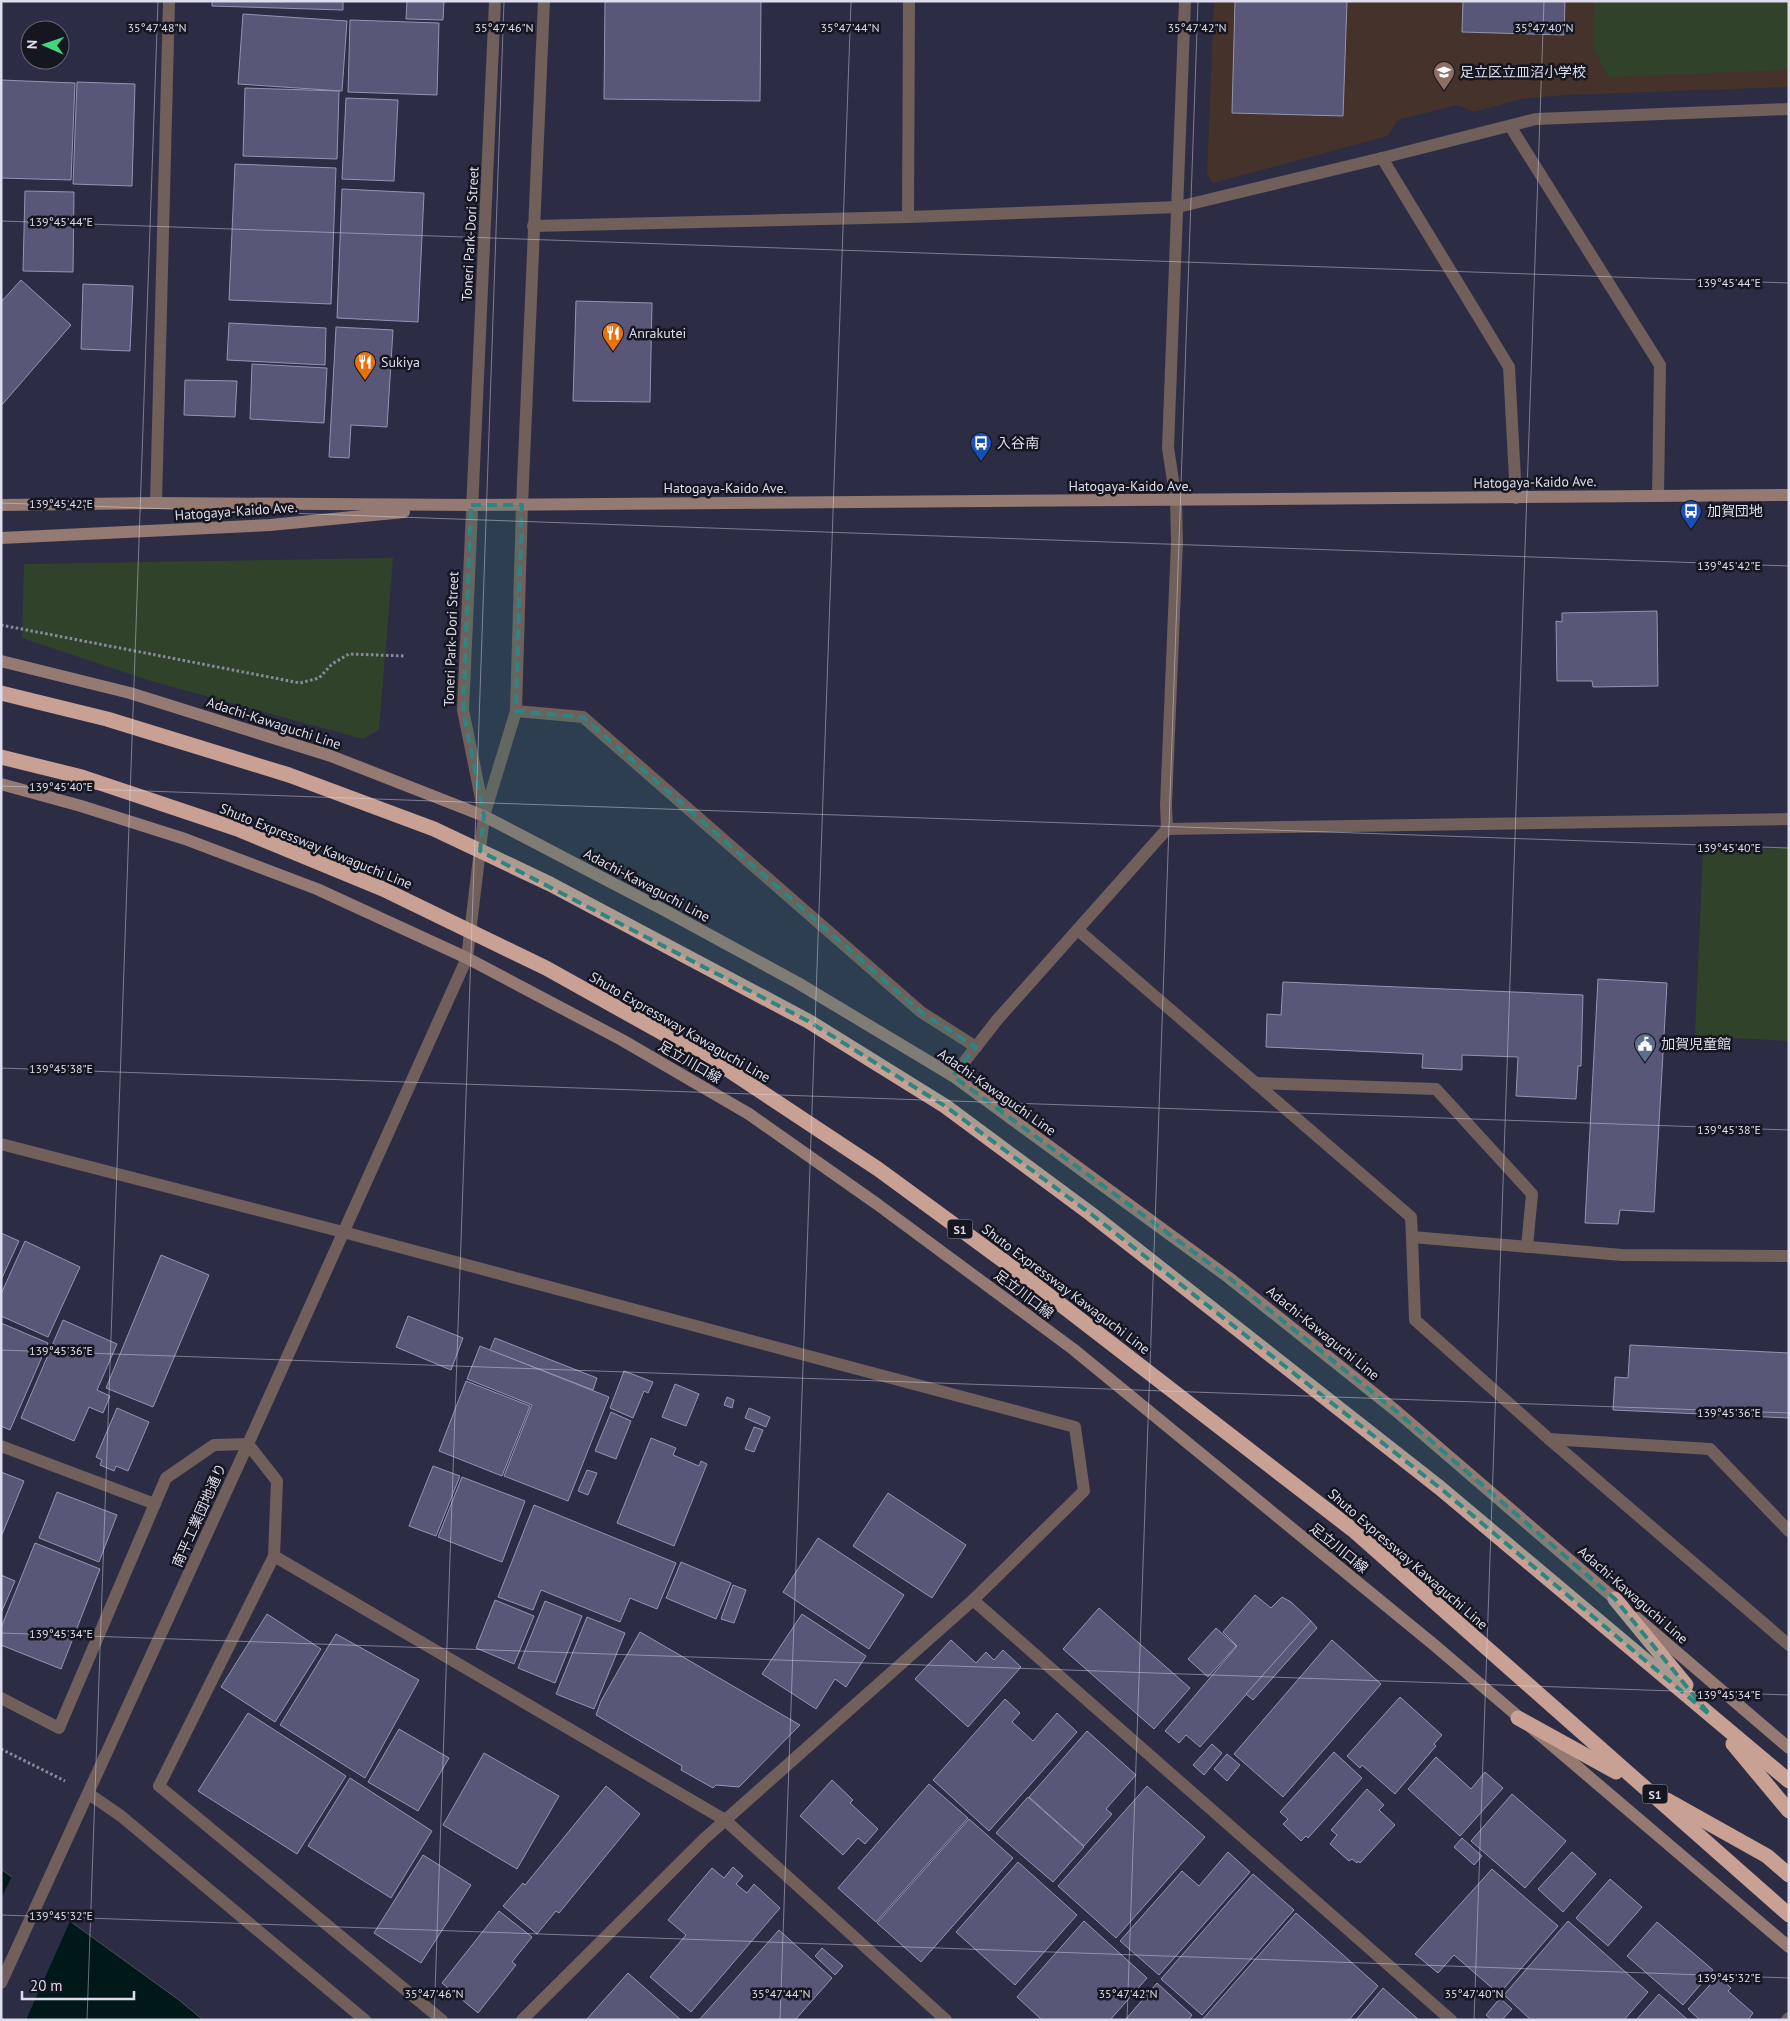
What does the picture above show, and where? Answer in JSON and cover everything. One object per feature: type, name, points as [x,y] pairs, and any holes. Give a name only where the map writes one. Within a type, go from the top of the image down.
[{"type":"highway","points":[[1,693],[107,719],[280,772],[434,829],[550,884],[808,1021],[945,1106],[1091,1214],[1440,1488],[1789,1782]]},
{"type":"highway","name":"Shuto Expressway Kawaguchi Line","points":[[1,757],[82,777],[240,830],[383,888],[546,968],[727,1069],[878,1169],[1020,1273],[1353,1530],[1789,1915]]},
{"type":"highway","points":[[1615,1599],[1789,1811]]},
{"type":"highway","name":"S1","points":[[1518,1718],[1767,1856],[1789,1875]]},
{"type":"main road","name":"Hatogaya-Kaido Ave.","points":[[1,505],[522,505],[1789,495]]},
{"type":"main road","name":"Hatogaya-Kaido Ave.","points":[[1,538],[270,525],[471,505]]},
{"type":"main road","name":"Adachi-Kawaguchi Line","points":[[1,661],[130,693],[331,756],[484,816],[664,910],[798,983],[953,1076],[1236,1283],[1395,1410],[1789,1748]]},
{"type":"main road","points":[[1,784],[81,806],[185,839],[318,889],[467,958]]},
{"type":"main road","name":"足立川口線","points":[[467,958],[622,1040],[749,1114],[877,1204],[1072,1349],[1433,1644],[1518,1718]]},
{"type":"main road","points":[[1518,1718],[1789,1947]]},
{"type":"street","points":[[156,504],[169,1]]},
{"type":"street","name":"Toneri Park-Dori Street","points":[[484,816],[463,710],[495,1]]},
{"type":"street","points":[[484,816],[516,711],[533,226],[544,1]]},
{"type":"street","points":[[908,217],[909,1]]},
{"type":"street","points":[[953,1076],[997,1020],[1167,829],[1166,804],[1177,552],[1176,500],[1168,448],[1185,1]]},
{"type":"street","points":[[533,226],[908,217],[1178,207],[1536,119],[1789,109]]},
{"type":"street","points":[[1510,126],[1660,365],[1658,496]]},
{"type":"street","points":[[1382,158],[1509,367],[1516,498]]},
{"type":"street","points":[[516,711],[583,717],[921,1012],[976,1047]]},
{"type":"street","name":"南平工業団地通り","points":[[1,1983],[89,1794],[467,958],[484,816]]},
{"type":"street","points":[[1167,829],[1789,819]]},
{"type":"street","points":[[1078,930],[1411,1217],[1415,1320],[1789,1645]]},
{"type":"street","points":[[1255,1083],[1436,1090],[1532,1194],[1527,1247]]},
{"type":"street","points":[[1,1144],[343,1232],[1075,1427],[1084,1491],[973,1600],[725,1820],[522,2020]]},
{"type":"street","points":[[1412,1237],[1622,1255],[1789,1256]]},
{"type":"street","points":[[1549,1438],[1710,1449],[1789,1532]]},
{"type":"street","points":[[1,1698],[59,1728],[166,1478],[214,1445],[248,1444],[278,1480],[274,1556],[160,1786],[442,2020]]},
{"type":"street","points":[[1,1446],[155,1504]]},
{"type":"street","points":[[274,1556],[725,1820],[946,2020]]},
{"type":"street","points":[[973,1600],[1451,2020]]},
{"type":"street","points":[[89,1794],[121,1816],[365,2020]]},
{"type":"path","points":[[1,626],[300,683],[319,678],[332,664],[349,654],[406,656]]},
{"type":"path","points":[[1,1749],[89,1794]]},
{"type":"highlighted area","points":[[471,505],[522,505],[516,711],[583,717],[921,1012],[976,1047],[953,1076],[1228,1277],[1395,1410],[1615,1599],[1710,1715],[1440,1488],[1091,1214],[945,1106],[808,1021],[480,851],[484,816],[463,710]]},
{"type":"shaded area","name":"足立区立皿沼小学校","points":[[1214,1],[1789,1],[1789,87],[1565,95],[1522,99],[1474,112],[1457,105],[1398,120],[1388,136],[1213,183],[1207,173]]},
{"type":"shaded area","points":[[1,1869],[179,2000],[203,2020],[1,2020]]},
{"type":"green space","points":[[1595,1],[1789,1],[1789,70],[1608,77],[1593,45]]},
{"type":"green space","points":[[393,558],[379,730],[363,739],[151,681],[22,638],[24,564]]},
{"type":"green space","points":[[1789,848],[1789,1041],[1695,1036],[1703,850]]},
{"type":"pier","points":[[13,1874],[71,1919],[26,2020],[1,2020],[1,1899]]},
{"type":"building","points":[[212,1],[343,1],[343,10],[212,6]]},
{"type":"building","points":[[407,1],[444,1],[443,20],[406,19]]},
{"type":"building","points":[[605,1],[761,1],[760,101],[604,99]]},
{"type":"building","points":[[1235,1],[1347,1],[1343,116],[1232,113]]},
{"type":"building","points":[[1463,1],[1565,1],[1564,35],[1462,32]]},
{"type":"building","points":[[243,14],[347,21],[342,91],[238,84]]},
{"type":"building","points":[[350,20],[439,23],[437,95],[348,92]]},
{"type":"building","points":[[1,80],[75,83],[71,180],[1,178]]},
{"type":"building","points":[[77,82],[135,84],[132,186],[73,184]]},
{"type":"building","points":[[245,88],[339,91],[337,159],[243,156]]},
{"type":"building","points":[[346,98],[398,100],[394,181],[342,179]]},
{"type":"building","points":[[235,164],[336,168],[331,304],[229,300]]},
{"type":"building","points":[[342,189],[424,193],[418,322],[337,318]]},
{"type":"building","points":[[25,191],[74,192],[73,272],[23,271]]},
{"type":"building","points":[[21,280],[71,325],[1,406],[1,302]]},
{"type":"building","points":[[83,284],[133,286],[130,351],[81,349]]},
{"type":"building","name":"Anrakutei","points":[[576,301],[652,303],[650,402],[573,401]]},
{"type":"building","points":[[229,323],[326,328],[325,365],[227,360]]},
{"type":"building","points":[[336,327],[393,330],[387,427],[351,425],[349,458],[329,457]]},
{"type":"building","points":[[252,364],[327,368],[324,423],[250,419]]},
{"type":"building","points":[[185,380],[237,381],[235,417],[184,415]]},
{"type":"building","points":[[1657,611],[1658,686],[1593,687],[1592,681],[1557,681],[1556,621],[1562,622],[1562,613]]},
{"type":"building","points":[[1598,979],[1667,983],[1654,1212],[1620,1210],[1618,1224],[1585,1223]]},
{"type":"building","points":[[1283,982],[1583,995],[1581,1066],[1578,1066],[1576,1099],[1516,1096],[1518,1057],[1462,1055],[1462,1070],[1422,1068],[1423,1054],[1266,1047],[1267,1014],[1281,1015]]},
{"type":"building","points":[[1,1233],[19,1241],[1,1280]]},
{"type":"building","points":[[25,1241],[80,1267],[48,1337],[1,1316],[1,1294]]},
{"type":"building","points":[[161,1255],[209,1275],[153,1407],[106,1388]]},
{"type":"building","points":[[408,1316],[463,1338],[451,1370],[396,1347]]},
{"type":"building","points":[[63,1320],[117,1344],[97,1390],[110,1396],[103,1413],[89,1407],[74,1441],[21,1418]]},
{"type":"building","points":[[1,1323],[48,1343],[10,1430],[1,1426]]},
{"type":"building","points":[[495,1338],[597,1378],[593,1390],[490,1350]]},
{"type":"building","points":[[1630,1345],[1789,1353],[1789,1418],[1613,1410],[1615,1377],[1628,1378]]},
{"type":"building","points":[[480,1346],[609,1397],[568,1501],[504,1476],[532,1405],[467,1379]]},
{"type":"building","points":[[624,1371],[653,1382],[648,1393],[644,1391],[633,1418],[610,1408]]},
{"type":"building","points":[[466,1381],[530,1406],[502,1476],[439,1451]]},
{"type":"building","points":[[675,1384],[699,1394],[686,1426],[662,1417]]},
{"type":"building","points":[[727,1397],[734,1400],[732,1408],[724,1405]]},
{"type":"building","points":[[117,1408],[149,1422],[128,1471],[116,1466],[114,1471],[100,1465],[102,1460],[96,1457]]},
{"type":"building","points":[[749,1408],[770,1417],[766,1427],[745,1418]]},
{"type":"building","points":[[611,1412],[631,1421],[616,1459],[595,1451]]},
{"type":"building","points":[[754,1427],[763,1430],[754,1452],[745,1449]]},
{"type":"building","points":[[651,1438],[676,1448],[673,1455],[699,1466],[701,1461],[707,1464],[674,1546],[617,1523]]},
{"type":"building","points":[[433,1466],[460,1476],[436,1536],[409,1526]]},
{"type":"building","points":[[587,1470],[597,1473],[588,1495],[578,1491]]},
{"type":"building","points":[[1,1472],[24,1481],[1,1537]]},
{"type":"building","points":[[462,1477],[525,1501],[502,1562],[438,1537]]},
{"type":"building","points":[[57,1492],[117,1515],[99,1562],[39,1538]]},
{"type":"building","points":[[888,1493],[966,1545],[932,1598],[853,1546]]},
{"type":"building","points":[[534,1505],[676,1563],[657,1609],[630,1598],[620,1622],[541,1590],[533,1610],[498,1597]]},
{"type":"building","points":[[818,1538],[904,1595],[869,1649],[783,1592]]},
{"type":"building","points":[[35,1543],[100,1569],[61,1669],[1,1645],[1,1628]]},
{"type":"building","points":[[681,1562],[731,1583],[716,1619],[666,1598]]},
{"type":"building","points":[[1,1575],[15,1581],[1,1613]]},
{"type":"building","points":[[733,1585],[746,1590],[734,1623],[721,1619]]},
{"type":"building","points":[[1255,1595],[1271,1608],[1282,1597],[1291,1602],[1311,1621],[1200,1747],[1186,1735],[1179,1743],[1165,1731],[1237,1646],[1223,1632]]},
{"type":"building","points":[[495,1600],[534,1616],[514,1664],[476,1648]]},
{"type":"building","points":[[545,1601],[582,1616],[555,1683],[518,1668]]},
{"type":"building","points":[[1099,1608],[1190,1688],[1154,1729],[1063,1649]]},
{"type":"building","points":[[267,1614],[321,1649],[275,1722],[221,1687]]},
{"type":"building","points":[[802,1614],[866,1656],[846,1687],[835,1679],[816,1709],[762,1674]]},
{"type":"building","points":[[587,1617],[625,1633],[594,1709],[556,1694]]},
{"type":"building","points":[[1311,1621],[1317,1628],[1253,1700],[1246,1694]]},
{"type":"building","points":[[1216,1628],[1236,1646],[1208,1677],[1188,1659]]},
{"type":"building","points":[[640,1632],[800,1725],[739,1787],[716,1785],[713,1788],[681,1770],[682,1766],[596,1715],[601,1701]]},
{"type":"building","points":[[336,1634],[419,1680],[365,1778],[280,1725]]},
{"type":"building","points":[[951,1640],[976,1663],[986,1652],[994,1660],[1003,1650],[1021,1667],[968,1727],[915,1679]]},
{"type":"building","points":[[1332,1640],[1381,1684],[1283,1797],[1234,1754]]},
{"type":"building","points":[[1400,1697],[1442,1735],[1434,1744],[1436,1746],[1395,1794],[1362,1765],[1360,1768],[1347,1756]]},
{"type":"building","points":[[1005,1699],[1020,1713],[1012,1722],[1033,1741],[1057,1713],[1077,1732],[989,1831],[933,1780]]},
{"type":"building","points":[[248,1713],[346,1776],[297,1854],[198,1791]]},
{"type":"building","points":[[399,1729],[449,1758],[418,1811],[368,1782]]},
{"type":"building","points":[[1087,1731],[1136,1775],[1106,1809],[1112,1814],[1084,1846],[1029,1797]]},
{"type":"building","points":[[1212,1744],[1222,1753],[1204,1775],[1193,1765]]},
{"type":"building","points":[[1334,1752],[1362,1778],[1308,1838],[1306,1836],[1301,1841],[1283,1824],[1288,1819],[1280,1812]]},
{"type":"building","points":[[484,1753],[559,1796],[517,1869],[443,1825]]},
{"type":"building","points":[[1227,1754],[1240,1765],[1227,1781],[1214,1769]]},
{"type":"building","points":[[1436,1757],[1471,1789],[1485,1772],[1503,1788],[1460,1836],[1408,1789]]},
{"type":"building","points":[[350,1778],[432,1831],[391,1898],[308,1846]]},
{"type":"building","points":[[832,1780],[853,1800],[850,1803],[878,1829],[865,1844],[858,1838],[843,1855],[800,1816]]},
{"type":"building","points":[[929,1784],[968,1818],[876,1922],[838,1888]]},
{"type":"building","points":[[606,1786],[640,1814],[559,1913],[556,1911],[537,1934],[503,1906],[523,1883],[525,1885]]},
{"type":"building","points":[[1147,1786],[1205,1837],[1116,1938],[1058,1886]]},
{"type":"building","points":[[1367,1789],[1384,1805],[1379,1810],[1395,1825],[1360,1863],[1358,1861],[1357,1863],[1352,1859],[1349,1861],[1330,1844],[1337,1835],[1331,1830]]},
{"type":"building","points":[[1512,1794],[1566,1841],[1525,1888],[1471,1841]]},
{"type":"building","points":[[1028,1797],[1084,1847],[1053,1882],[996,1833]]},
{"type":"building","points":[[969,1819],[1013,1858],[921,1962],[877,1923]]},
{"type":"building","points":[[1462,1838],[1482,1856],[1474,1865],[1454,1847]]},
{"type":"building","points":[[1228,1852],[1250,1872],[1159,1975],[1120,1941],[1182,1871],[1199,1886]]},
{"type":"building","points":[[1572,1852],[1596,1874],[1563,1912],[1538,1889]]},
{"type":"building","points":[[423,1855],[471,1885],[421,1963],[374,1933]]},
{"type":"building","points":[[1018,1862],[1077,1915],[1015,1985],[956,1932]]},
{"type":"building","points":[[733,1867],[743,1876],[736,1884],[747,1893],[754,1884],[780,1908],[691,2012],[650,1977],[686,1935],[668,1920],[712,1868],[724,1878]]},
{"type":"building","points":[[1492,1869],[1558,1926],[1499,1994],[1454,1955],[1438,1973],[1415,1954]]},
{"type":"building","points":[[1253,1874],[1294,1910],[1202,2015],[1161,1979]]},
{"type":"building","points":[[1610,1879],[1642,1907],[1608,1946],[1576,1918]]},
{"type":"building","points":[[499,1911],[532,1937],[512,1962],[516,1965],[478,2013],[442,1983]]},
{"type":"building","points":[[1296,1913],[1378,1986],[1349,2020],[1202,2020]]},
{"type":"building","points":[[1084,1921],[1147,1978],[1110,2020],[1042,2020],[1017,1997]]},
{"type":"building","points":[[1568,1921],[1648,1992],[1624,2020],[1531,2020],[1504,1995]]},
{"type":"building","points":[[1657,1922],[1713,1970],[1683,2005],[1627,1956]]},
{"type":"building","points":[[779,1930],[832,1978],[795,2020],[699,2020]]},
{"type":"building","points":[[822,1948],[843,1966],[835,1975],[815,1956]]},
{"type":"building","points":[[628,1973],[681,2020],[586,2020]]},
{"type":"building","points":[[1718,1976],[1731,1988],[1728,1991],[1753,2013],[1748,2020],[1700,2020],[1688,2009]]},
{"type":"building","points":[[1157,1983],[1192,2015],[1188,2020],[1125,2020]]},
{"type":"building","points":[[1383,1988],[1419,2020],[1356,2020]]},
{"type":"building","points":[[1659,1994],[1688,2020],[1636,2020]]},
{"type":"building","points":[[1500,1998],[1512,2009],[1502,2020],[1492,2020],[1486,2015]]},
{"type":"place","name":"足立区立皿沼小学校","points":[[1444,91]]},
{"type":"place","name":"Anrakutei","points":[[613,352]]},
{"type":"place","name":"Sukiya","points":[[365,381]]},
{"type":"place","name":"入谷南","points":[[981,462]]},
{"type":"place","name":"加賀団地","points":[[1691,530]]},
{"type":"place","name":"加賀児童館","points":[[1645,1063]]}]
